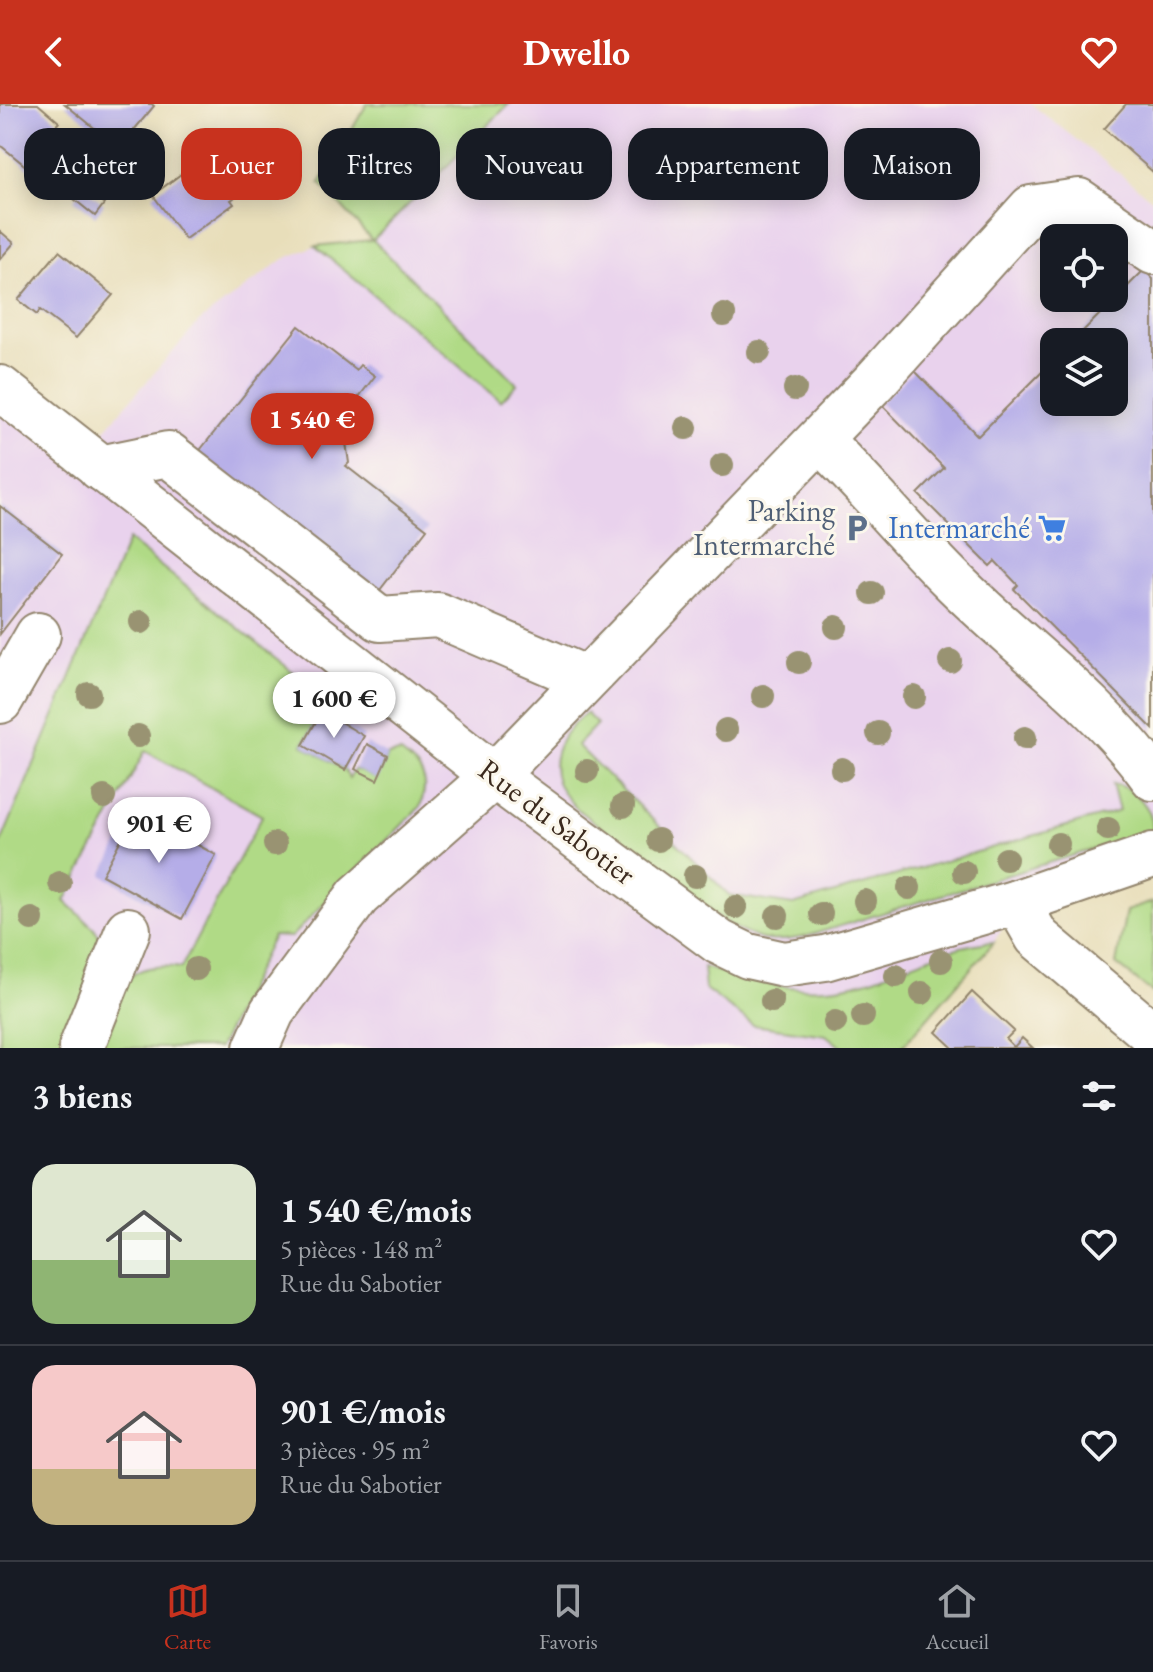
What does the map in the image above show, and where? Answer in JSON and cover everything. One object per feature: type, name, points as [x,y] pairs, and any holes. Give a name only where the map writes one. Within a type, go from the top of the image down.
[{"type":"street","points":[[256,1048],[272,1012],[358,896],[494,776],[585,678],[820,440],[1031,208],[1079,201],[1153,252]]},
{"type":"street","name":"Rue du Sabotier","points":[[0,388],[494,776],[719,942],[748,956],[784,964],[825,958],[1017,902],[1153,855]]},
{"type":"street","points":[[820,440],[879,498],[950,578],[1031,649],[1135,753],[1153,778]]},
{"type":"street","points":[[100,468],[168,454],[380,619],[438,615],[585,678]]},
{"type":"street","points":[[0,701],[38,635]]},
{"type":"street","points":[[1017,902],[1037,937],[1153,1035]]},
{"type":"street","points":[[81,1048],[128,930]]},
{"type":"shaded area","points":[[509,104],[1031,104],[1153,200],[1153,855],[1017,902],[994,942],[901,1048],[0,1048],[0,388],[84,453],[200,321],[284,259],[315,246],[373,240],[413,200],[440,200],[440,173],[456,157],[456,200],[612,200],[612,128],[485,128]]},
{"type":"green space","points":[[367,104],[509,104],[485,128],[456,128],[456,157],[440,173],[440,128],[353,128]]},
{"type":"green space","points":[[336,200],[413,200],[373,240],[517,384],[501,401],[315,246],[372,240]]},
{"type":"green space","points":[[128,540],[322,695],[322,711],[303,745],[345,770],[349,778],[355,769],[377,779],[388,755],[401,753],[423,776],[423,797],[420,807],[291,937],[273,936],[219,1048],[96,1048],[115,998],[132,976],[144,969],[181,968],[262,816],[145,751],[65,901],[94,928],[103,942],[65,1048],[0,1048],[0,845]]},
{"type":"green space","points":[[586,713],[597,724],[577,745],[729,895],[793,905],[1119,811],[1112,784],[1129,790],[1142,800],[1150,815],[1153,831],[804,937],[761,939],[738,930],[707,910],[636,850],[582,813],[565,795],[557,782],[554,761],[565,734]]},
{"type":"green space","points":[[1153,902],[1153,993],[1116,964],[1126,911]]},
{"type":"green space","points":[[994,942],[901,1048],[842,1048],[826,1035],[753,1025],[705,989],[703,967],[763,983],[823,988],[865,981],[961,947]]},
{"type":"building","points":[[0,104],[38,104],[59,122],[54,128],[24,128],[24,165],[0,145]]},
{"type":"building","points":[[65,104],[154,106],[136,128],[94,128]]},
{"type":"building","points":[[1126,104],[1153,104],[1153,172],[1104,129]]},
{"type":"building","points":[[181,174],[181,200],[231,200],[234,204],[185,239],[157,200],[165,200],[165,186]]},
{"type":"building","points":[[75,200],[99,200],[104,204],[95,216]]},
{"type":"building","points":[[0,231],[14,243],[0,259]]},
{"type":"building","points":[[59,251],[113,295],[76,338],[40,310],[37,315],[18,300]]},
{"type":"building","name":"Intermarché","points":[[1144,270],[1153,279],[1153,729],[1014,589],[1018,585],[995,561],[990,566],[918,494],[944,468],[880,403],[914,370],[978,436],[1040,374],[1040,416],[1128,416],[1128,328],[1086,328],[1102,312],[1128,312],[1128,286]]},
{"type":"building","points":[[299,326],[356,370],[360,365],[375,376],[338,424],[344,429],[349,463],[346,466],[427,529],[376,595],[197,454]]},
{"type":"building","points":[[0,506],[62,554],[0,634]]},
{"type":"building","points":[[322,711],[364,736],[345,770],[303,745]]},
{"type":"building","points":[[367,744],[388,755],[377,780],[355,769]]},
{"type":"building","points":[[136,811],[216,855],[182,919],[102,875]]},
{"type":"building","points":[[972,992],[1014,1031],[1006,1039],[1014,1047],[1022,1038],[1033,1048],[953,1048],[936,1032]]},
{"type":"place","name":"Parking Intermarché","points":[[857,528]]},
{"type":"place","name":"Intermarché","points":[[1052,528]]}]
